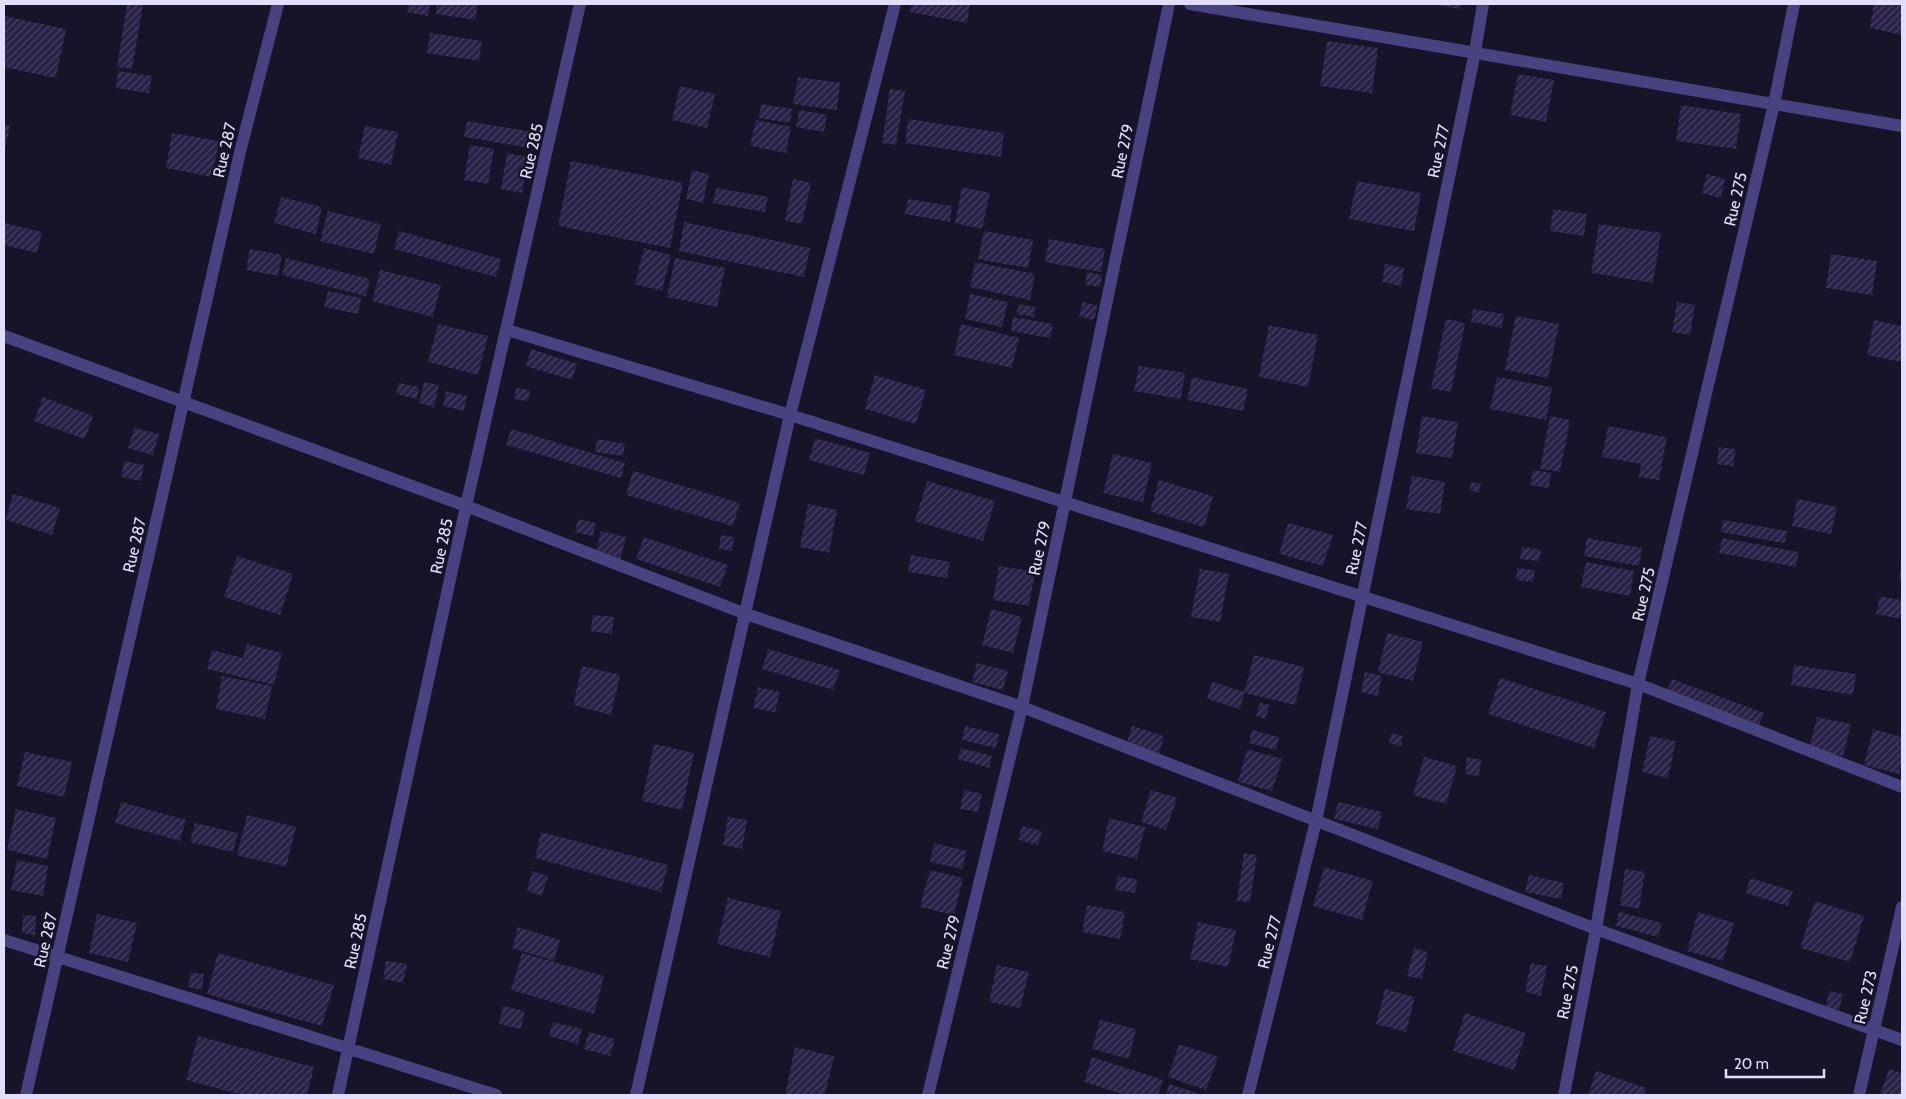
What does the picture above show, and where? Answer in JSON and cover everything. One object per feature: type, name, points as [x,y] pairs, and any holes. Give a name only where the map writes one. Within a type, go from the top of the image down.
[{"type":"street","name":"Rue 287","points":[[26,1095],[241,148],[278,4]]},
{"type":"street","name":"Rue 285","points":[[338,1095],[466,506],[580,4]]},
{"type":"street","points":[[636,1095],[790,415],[895,4]]},
{"type":"street","name":"Rue 279","points":[[928,1095],[1022,707],[1170,4]]},
{"type":"street","points":[[1190,4],[1902,126]]},
{"type":"street","name":"Rue 277","points":[[1248,1095],[1316,821],[1475,52],[1483,4]]},
{"type":"street","name":"Rue 275","points":[[1564,1095],[1596,929],[1638,684],[1774,104],[1794,4]]},
{"type":"street","points":[[507,330],[790,415],[1638,684],[1902,787]]},
{"type":"street","points":[[4,336],[466,506],[746,614],[1022,707],[1596,929],[1902,1040]]},
{"type":"street","name":"Rue 273","points":[[1859,1095],[1902,907]]},
{"type":"street","points":[[4,940],[496,1095]]},
{"type":"building","points":[[127,4],[143,5],[132,69],[117,67]]},
{"type":"building","points":[[409,4],[430,4],[428,16],[407,12]]},
{"type":"building","points":[[437,4],[478,4],[475,20],[436,14]]},
{"type":"building","points":[[911,4],[970,4],[967,23],[910,12]]},
{"type":"building","points":[[1431,4],[1462,4],[1461,9]]},
{"type":"building","points":[[1874,4],[1902,4],[1902,35],[1870,28]]},
{"type":"building","points":[[4,16],[66,29],[56,78],[4,67]]},
{"type":"building","points":[[430,33],[482,41],[479,61],[427,53]]},
{"type":"building","points":[[1327,41],[1378,48],[1372,93],[1320,86]]},
{"type":"building","points":[[118,71],[152,76],[149,93],[116,88]]},
{"type":"building","points":[[1518,74],[1554,80],[1546,122],[1510,115]]},
{"type":"building","points":[[798,77],[840,83],[837,110],[793,104]]},
{"type":"building","points":[[680,86],[715,94],[707,128],[672,120]]},
{"type":"building","points":[[890,89],[905,91],[896,145],[882,143]]},
{"type":"building","points":[[761,104],[792,109],[790,123],[759,118]]},
{"type":"building","points":[[1681,105],[1741,114],[1736,149],[1676,141]]},
{"type":"building","points":[[799,110],[827,115],[824,132],[796,127]]},
{"type":"building","points":[[908,119],[1004,133],[1001,157],[905,143]]},
{"type":"building","points":[[756,120],[791,127],[786,153],[750,146]]},
{"type":"building","points":[[467,121],[533,132],[530,148],[464,137]]},
{"type":"building","points":[[4,125],[10,126],[5,149],[4,149]]},
{"type":"building","points":[[365,126],[398,132],[391,165],[358,158]]},
{"type":"building","points":[[172,133],[219,141],[212,177],[166,168]]},
{"type":"building","points":[[470,145],[494,149],[488,184],[464,180]]},
{"type":"building","points":[[507,153],[528,157],[522,193],[501,189]]},
{"type":"building","points":[[571,161],[683,183],[670,248],[558,226]]},
{"type":"building","points":[[692,170],[709,174],[703,203],[686,199]]},
{"type":"building","points":[[1707,174],[1725,179],[1721,198],[1702,193]]},
{"type":"building","points":[[793,179],[811,183],[802,224],[785,221]]},
{"type":"building","points":[[1357,181],[1421,193],[1414,231],[1349,219]]},
{"type":"building","points":[[962,187],[990,193],[982,229],[955,223]]},
{"type":"building","points":[[716,188],[768,197],[765,212],[713,203]]},
{"type":"building","points":[[281,197],[322,207],[316,234],[274,223]]},
{"type":"building","points":[[908,199],[952,206],[950,222],[905,214]]},
{"type":"building","points":[[1553,209],[1587,214],[1584,236],[1550,231]]},
{"type":"building","points":[[328,211],[381,224],[374,254],[320,241]]},
{"type":"building","points":[[684,222],[810,248],[804,277],[679,251]]},
{"type":"building","points":[[4,223],[42,232],[37,253],[4,245]]},
{"type":"building","points":[[1599,224],[1661,233],[1653,283],[1591,273]]},
{"type":"building","points":[[399,231],[501,259],[496,277],[394,249]]},
{"type":"building","points":[[984,231],[1033,240],[1028,268],[978,259]]},
{"type":"building","points":[[1049,239],[1105,249],[1101,272],[1045,262]]},
{"type":"building","points":[[644,248],[671,255],[662,291],[635,284]]},
{"type":"building","points":[[250,249],[282,255],[278,276],[246,270]]},
{"type":"building","points":[[1831,254],[1877,261],[1872,295],[1826,288]]},
{"type":"building","points":[[286,258],[370,279],[366,296],[282,275]]},
{"type":"building","points":[[675,258],[725,268],[717,307],[667,297]]},
{"type":"building","points":[[975,262],[1035,274],[1030,300],[970,287]]},
{"type":"building","points":[[1385,264],[1404,268],[1401,286],[1382,282]]},
{"type":"building","points":[[380,270],[441,285],[433,317],[372,301]]},
{"type":"building","points":[[1087,272],[1102,275],[1100,287],[1085,285]]},
{"type":"building","points":[[328,291],[361,298],[358,314],[324,307]]},
{"type":"building","points":[[970,294],[1008,302],[1002,327],[965,319]]},
{"type":"building","points":[[1083,302],[1098,306],[1094,320],[1079,316]]},
{"type":"building","points":[[1677,302],[1695,305],[1690,335],[1672,332]]},
{"type":"building","points":[[1019,304],[1035,307],[1034,317],[1016,314]]},
{"type":"building","points":[[1473,309],[1504,314],[1502,328],[1471,322]]},
{"type":"building","points":[[1516,316],[1559,324],[1548,378],[1505,370]]},
{"type":"building","points":[[1013,317],[1053,324],[1050,338],[1011,331]]},
{"type":"building","points":[[1446,319],[1465,323],[1451,392],[1431,388]]},
{"type":"building","points":[[1874,320],[1902,326],[1902,362],[1867,355]]},
{"type":"building","points":[[438,324],[488,336],[478,375],[428,362]]},
{"type":"building","points":[[961,324],[1019,338],[1012,368],[954,355]]},
{"type":"building","points":[[1269,325],[1318,335],[1308,387],[1259,377]]},
{"type":"building","points":[[531,349],[577,364],[572,380],[526,366]]},
{"type":"building","points":[[1139,366],[1185,373],[1181,399],[1134,391]]},
{"type":"building","points":[[875,375],[926,390],[916,424],[865,409]]},
{"type":"building","points":[[1192,377],[1248,389],[1243,411],[1187,400]]},
{"type":"building","points":[[1497,377],[1552,387],[1546,420],[1490,409]]},
{"type":"building","points":[[424,382],[439,385],[434,407],[419,403]]},
{"type":"building","points":[[399,383],[419,387],[417,399],[396,394]]},
{"type":"building","points":[[516,388],[530,390],[528,401],[514,399]]},
{"type":"building","points":[[446,391],[467,396],[464,411],[443,406]]},
{"type":"building","points":[[43,397],[93,416],[85,439],[34,421]]},
{"type":"building","points":[[1422,416],[1458,422],[1452,458],[1416,453]]},
{"type":"building","points":[[1550,416],[1570,420],[1560,472],[1540,469]]},
{"type":"building","points":[[1608,426],[1667,437],[1659,480],[1639,477],[1641,464],[1602,457]]},
{"type":"building","points":[[134,428],[159,434],[153,455],[128,448]]},
{"type":"building","points":[[511,429],[625,463],[621,478],[506,445]]},
{"type":"building","points":[[815,438],[870,453],[864,475],[809,460]]},
{"type":"building","points":[[597,439],[625,444],[623,456],[595,452]]},
{"type":"building","points":[[1719,447],[1736,449],[1733,466],[1717,464]]},
{"type":"building","points":[[1113,454],[1152,463],[1143,502],[1103,493]]},
{"type":"building","points":[[124,461],[144,465],[141,481],[121,477]]},
{"type":"building","points":[[1533,470],[1551,473],[1549,488],[1530,485]]},
{"type":"building","points":[[633,471],[740,503],[733,526],[626,495]]},
{"type":"building","points":[[1412,476],[1445,482],[1440,514],[1406,509]]},
{"type":"building","points":[[1159,480],[1213,496],[1204,527],[1150,511]]},
{"type":"building","points":[[927,481],[995,501],[983,541],[915,521]]},
{"type":"building","points":[[1471,482],[1481,484],[1479,493],[1470,490]]},
{"type":"building","points":[[13,494],[60,508],[52,535],[6,520]]},
{"type":"building","points":[[1797,499],[1837,507],[1831,534],[1792,526]]},
{"type":"building","points":[[808,504],[837,510],[829,553],[800,547]]},
{"type":"building","points":[[578,519],[596,523],[593,536],[575,532]]},
{"type":"building","points":[[1723,520],[1787,531],[1785,543],[1721,532]]},
{"type":"building","points":[[1288,523],[1333,535],[1323,566],[1279,554]]},
{"type":"building","points":[[601,531],[626,537],[620,561],[595,555]]},
{"type":"building","points":[[721,535],[734,537],[732,551],[719,549]]},
{"type":"building","points":[[644,537],[728,565],[720,587],[636,559]]},
{"type":"building","points":[[1587,538],[1642,548],[1639,566],[1584,556]]},
{"type":"building","points":[[1722,538],[1799,552],[1796,567],[1719,553]]},
{"type":"building","points":[[1522,547],[1541,550],[1539,561],[1520,559]]},
{"type":"building","points":[[911,555],[950,562],[947,578],[908,572]]},
{"type":"building","points":[[237,556],[293,574],[280,615],[224,597]]},
{"type":"building","points":[[1586,562],[1634,571],[1630,596],[1581,587]]},
{"type":"building","points":[[1901,562],[1902,580],[1899,580]]},
{"type":"building","points":[[999,566],[1035,572],[1029,606],[993,600]]},
{"type":"building","points":[[1517,568],[1535,570],[1533,582],[1516,580]]},
{"type":"building","points":[[1200,569],[1229,574],[1220,622],[1191,617]]},
{"type":"building","points":[[1880,596],[1902,600],[1902,619],[1876,614]]},
{"type":"building","points":[[991,609],[1022,617],[1013,653],[982,645]]},
{"type":"building","points":[[593,615],[614,617],[612,634],[591,631]]},
{"type":"building","points":[[1387,633],[1423,642],[1413,681],[1378,672]]},
{"type":"building","points":[[247,644],[282,653],[274,685],[207,669],[212,650],[243,658]]},
{"type":"building","points":[[768,649],[840,670],[833,690],[762,669]]},
{"type":"building","points":[[1254,655],[1304,667],[1295,705],[1244,693]]},
{"type":"building","points":[[977,663],[1008,671],[1003,690],[972,682]]},
{"type":"building","points":[[1794,665],[1856,674],[1853,695],[1791,685]]},
{"type":"building","points":[[582,666],[620,675],[611,715],[573,705]]},
{"type":"building","points":[[1365,672],[1382,676],[1378,696],[1361,692]]},
{"type":"building","points":[[222,676],[272,686],[265,719],[216,709]]},
{"type":"building","points":[[1500,678],[1606,712],[1594,748],[1488,714]]},
{"type":"building","points":[[1672,679],[1764,713],[1759,725],[1667,691]]},
{"type":"building","points":[[1212,682],[1245,692],[1240,709],[1207,699]]},
{"type":"building","points":[[758,687],[780,692],[775,712],[753,708]]},
{"type":"building","points":[[1260,703],[1270,705],[1265,719],[1256,716]]},
{"type":"building","points":[[1817,717],[1851,724],[1843,756],[1809,748]]},
{"type":"building","points":[[965,726],[999,734],[996,748],[962,740]]},
{"type":"building","points":[[1132,726],[1164,736],[1159,755],[1126,745]]},
{"type":"building","points":[[1873,729],[1902,737],[1902,762],[1899,774],[1864,765]]},
{"type":"building","points":[[1252,730],[1279,737],[1276,750],[1249,743]]},
{"type":"building","points":[[1391,733],[1403,736],[1401,746],[1389,743]]},
{"type":"building","points":[[1650,736],[1676,741],[1668,778],[1642,772]]},
{"type":"building","points":[[654,744],[694,753],[682,810],[642,801]]},
{"type":"building","points":[[961,748],[992,756],[989,768],[958,759]]},
{"type":"building","points":[[1247,749],[1282,759],[1272,791],[1238,782]]},
{"type":"building","points":[[25,752],[72,762],[64,797],[17,786]]},
{"type":"building","points":[[1424,757],[1457,766],[1446,804],[1413,795]]},
{"type":"building","points":[[1467,757],[1481,760],[1479,776],[1465,774]]},
{"type":"building","points":[[964,790],[982,794],[978,812],[960,809]]},
{"type":"building","points":[[1151,790],[1177,798],[1166,830],[1141,822]]},
{"type":"building","points":[[121,802],[186,820],[180,841],[115,823]]},
{"type":"building","points":[[1338,802],[1382,812],[1378,829],[1334,819]]},
{"type":"building","points":[[16,809],[56,818],[47,859],[7,850]]},
{"type":"building","points":[[247,815],[296,827],[286,867],[237,855]]},
{"type":"building","points":[[728,817],[747,820],[742,849],[723,845]]},
{"type":"building","points":[[1109,818],[1145,827],[1137,859],[1102,851]]},
{"type":"building","points":[[195,823],[238,833],[233,852],[190,842]]},
{"type":"building","points":[[1022,826],[1042,831],[1038,845],[1018,840]]},
{"type":"building","points":[[541,832],[668,865],[661,892],[535,858]]},
{"type":"building","points":[[934,843],[967,851],[962,869],[930,862]]},
{"type":"building","points":[[1244,853],[1257,855],[1250,902],[1237,901]]},
{"type":"building","points":[[17,860],[48,866],[43,896],[11,890]]},
{"type":"building","points":[[1324,867],[1373,881],[1362,920],[1313,906]]},
{"type":"building","points":[[1625,869],[1645,872],[1639,909],[1620,905]]},
{"type":"building","points":[[930,870],[963,878],[954,915],[920,907]]},
{"type":"building","points":[[532,871],[548,876],[542,896],[527,891]]},
{"type":"building","points":[[1529,875],[1564,883],[1561,899],[1525,892]]},
{"type":"building","points":[[1118,876],[1137,879],[1135,893],[1115,890]]},
{"type":"building","points":[[1750,878],[1793,891],[1788,906],[1746,893]]},
{"type":"building","points":[[728,898],[781,911],[770,957],[717,944]]},
{"type":"building","points":[[1815,901],[1864,916],[1850,962],[1800,948]]},
{"type":"building","points":[[1087,905],[1125,912],[1120,939],[1082,932]]},
{"type":"building","points":[[1619,912],[1662,923],[1658,937],[1616,926]]},
{"type":"building","points":[[1698,912],[1734,923],[1723,961],[1687,951]]},
{"type":"building","points":[[97,914],[137,923],[128,962],[89,953]]},
{"type":"building","points":[[23,915],[36,916],[35,935],[22,933]]},
{"type":"building","points":[[1198,922],[1236,930],[1228,967],[1190,959]]},
{"type":"building","points":[[518,927],[560,940],[554,961],[512,948]]},
{"type":"building","points":[[1414,948],[1428,952],[1422,979],[1407,976]]},
{"type":"building","points":[[218,953],[334,985],[322,1026],[207,994]]},
{"type":"building","points":[[522,953],[604,976],[594,1014],[511,990]]},
{"type":"building","points":[[386,961],[407,964],[403,983],[383,979]]},
{"type":"building","points":[[1531,963],[1547,966],[1541,996],[1525,992]]},
{"type":"building","points":[[997,965],[1029,972],[1020,1008],[989,1002]]},
{"type":"building","points":[[191,972],[204,974],[202,990],[188,987]]},
{"type":"building","points":[[1385,989],[1415,997],[1406,1032],[1376,1024]]},
{"type":"building","points":[[1829,991],[1843,994],[1839,1010],[1826,1007]]},
{"type":"building","points":[[503,1006],[525,1011],[521,1029],[499,1024]]},
{"type":"building","points":[[1465,1013],[1526,1033],[1514,1070],[1453,1051]]},
{"type":"building","points":[[1100,1020],[1136,1029],[1129,1059],[1092,1049]]},
{"type":"building","points":[[553,1022],[582,1029],[578,1044],[549,1036]]},
{"type":"building","points":[[589,1032],[615,1039],[610,1056],[584,1049]]},
{"type":"building","points":[[198,1036],[314,1067],[307,1095],[243,1095],[186,1080]]},
{"type":"building","points":[[1179,1044],[1218,1057],[1206,1090],[1168,1077]]},
{"type":"building","points":[[795,1047],[834,1056],[825,1095],[785,1095]]},
{"type":"building","points":[[1092,1057],[1163,1080],[1158,1095],[1125,1095],[1084,1082]]},
{"type":"building","points":[[1889,1069],[1902,1073],[1902,1095],[1880,1095]]},
{"type":"building","points":[[1596,1071],[1646,1088],[1644,1095],[1588,1095]]},
{"type":"building","points":[[1169,1084],[1197,1093],[1196,1095],[1166,1095]]}]
